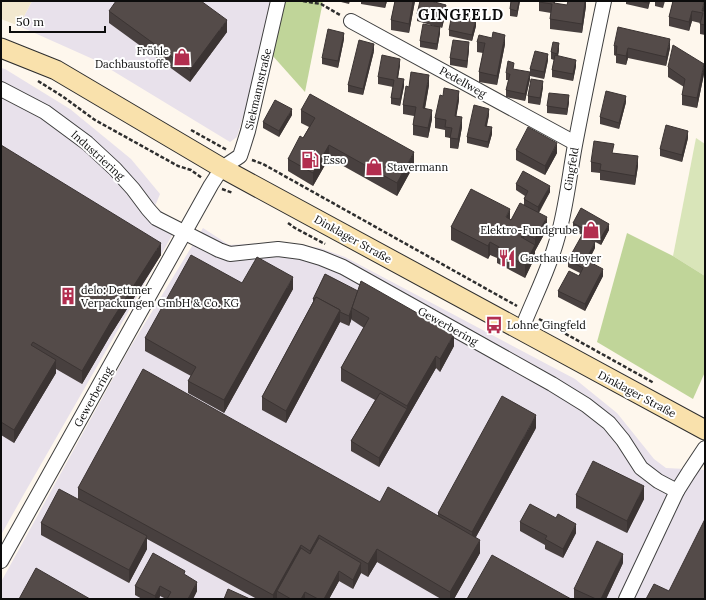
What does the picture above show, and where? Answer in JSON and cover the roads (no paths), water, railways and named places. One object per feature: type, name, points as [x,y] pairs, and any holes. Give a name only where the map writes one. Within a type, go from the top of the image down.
[{"type":"main road","name":"Dinklager Straße","points":[[1,48],[56,70],[222,168],[705,430]]},
{"type":"street","name":"Siekmannstraße","points":[[222,168],[240,156],[248,131],[278,1]]},
{"type":"street","name":"Gingfeld","points":[[521,331],[542,282],[562,224],[575,143],[604,1]]},
{"type":"street","name":"Pedellweg","points":[[351,21],[575,143]]},
{"type":"street","name":"Industriering","points":[[1,89],[45,112],[87,143],[115,169],[156,218],[184,232]]},
{"type":"street","name":"Gewerbering","points":[[1,561],[184,232],[222,168]]},
{"type":"street","name":"Gewerbering","points":[[184,232],[230,254],[278,249],[301,252],[321,258],[343,268],[552,384],[586,405],[609,423],[623,440],[641,468],[658,481],[677,491]]},
{"type":"street","points":[[626,599],[677,491],[705,448]]},
{"type":"place","name":"Fröhle Dachbaustoffe","points":[[182,57]]},
{"type":"place","name":"Esso","points":[[310,160]]},
{"type":"place","name":"Stavermann","points":[[374,167]]},
{"type":"place","name":"Elektro-Fundgrube","points":[[591,230]]},
{"type":"place","name":"Gasthaus Hoyer","points":[[507,258]]},
{"type":"place","name":"delo: Dettmer Verpackungen GmbH & Co. KG","points":[[68,296]]},
{"type":"place","name":"Lohne Gingfeld","points":[[494,325]]},
{"type":"district","name":"GINGFELD","points":[[461,15]]}]
